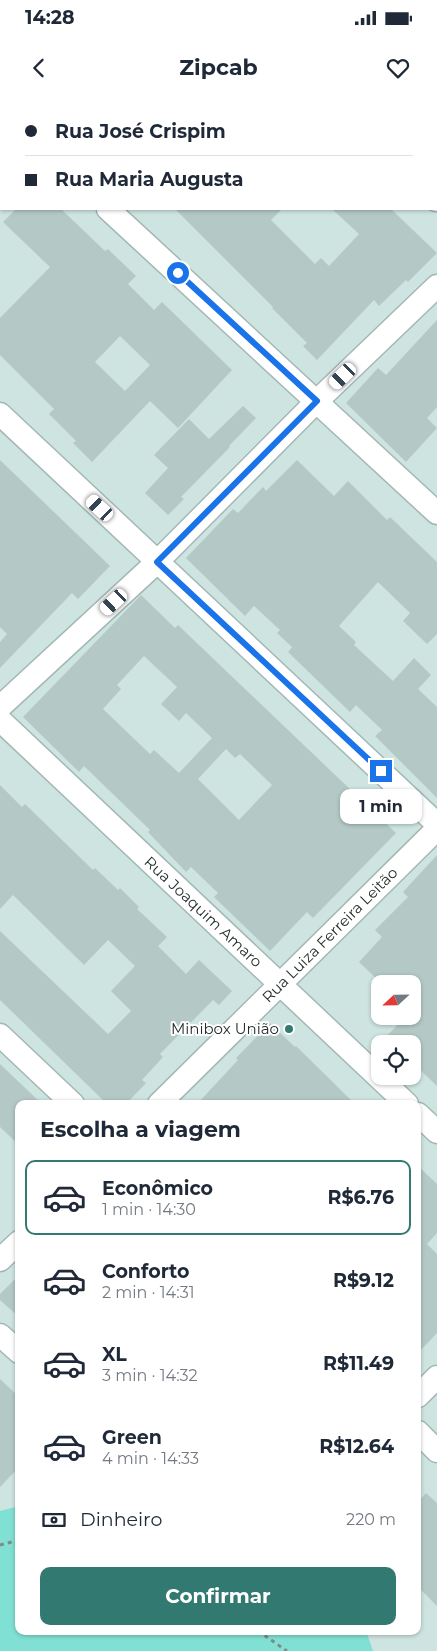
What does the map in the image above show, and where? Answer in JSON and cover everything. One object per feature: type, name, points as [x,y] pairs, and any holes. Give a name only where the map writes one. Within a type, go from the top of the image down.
[{"type":"street","points":[[109,210],[437,513]]},
{"type":"street","points":[[0,707],[157,562],[317,401],[437,286]]},
{"type":"street","points":[[0,414],[437,824]]},
{"type":"street","name":"Rua Joaquim Amaro","points":[[0,720],[402,1100]]},
{"type":"street","name":"Rua Luiza Ferreira Leitão","points":[[163,1100],[437,830]]},
{"type":"street","points":[[0,1035],[69,1100]]},
{"type":"street","points":[[421,1117],[437,1132]]},
{"type":"street","points":[[0,1260],[15,1246]]},
{"type":"street","points":[[0,1335],[15,1348]]},
{"type":"street","points":[[421,1393],[437,1377]]},
{"type":"street","points":[[421,1435],[437,1451]]},
{"type":"path","points":[[0,1544],[15,1541]]},
{"type":"path","points":[[264,1635],[287,1651]]},
{"type":"green space","points":[[15,1507],[15,1635],[367,1635],[373,1651],[0,1651],[0,1511]]},
{"type":"building","points":[[15,210],[62,210],[105,251],[108,249],[136,276],[128,284],[154,310],[162,302],[232,370],[178,428],[150,401],[92,462],[73,443],[76,441],[49,414],[54,409],[0,355],[0,318],[50,267],[3,222]],"holes":[[[120,336],[150,365],[125,391],[95,362]]]},
{"type":"building","points":[[176,210],[281,210],[271,220],[315,264],[321,258],[329,266],[359,234],[333,210],[392,210],[437,253],[408,282],[406,280],[379,306],[374,300],[317,360],[303,346],[307,343]]},
{"type":"building","points":[[437,320],[437,407],[427,418],[437,428],[406,462],[346,403],[378,368],[386,375]]},
{"type":"building","points":[[243,406],[256,418],[181,497],[184,499],[168,515],[145,493],[168,468],[154,455],[189,419],[209,439]]},
{"type":"building","points":[[0,460],[110,566],[78,599],[72,593],[0,668],[0,642],[7,634],[0,627]]},
{"type":"building","points":[[297,460],[334,496],[348,481],[387,520],[390,517],[437,562],[437,634],[427,644],[403,621],[410,613],[378,582],[339,626],[356,642],[354,645],[393,681],[414,658],[431,675],[418,689],[437,707],[437,798],[375,736],[382,730],[356,705],[350,712],[288,652],[292,647],[277,633],[280,630],[254,606],[245,616],[186,558],[233,509],[238,513],[263,487],[266,491]]},
{"type":"building","points":[[141,595],[175,628],[178,625],[396,833],[313,918],[307,912],[270,951],[214,897],[218,893],[191,867],[186,872],[148,832],[150,830],[84,766],[79,772],[23,717]],"holes":[[[144,656],[177,687],[161,704],[179,721],[186,713],[212,738],[179,773],[154,750],[150,754],[103,709],[121,689],[117,685]],[[226,749],[235,758],[240,754],[272,785],[239,820],[198,779]]]},
{"type":"building","points":[[0,785],[22,807],[25,804],[93,870],[95,868],[118,890],[120,888],[139,907],[137,909],[167,937],[158,946],[186,974],[199,960],[232,991],[219,1005],[213,1000],[160,1054],[163,1057],[142,1080],[146,1083],[130,1100],[103,1100],[0,1000],[0,931],[108,1034],[131,1011],[111,991],[135,966],[108,940],[84,965],[13,895],[0,909]]},
{"type":"building","points":[[437,855],[437,1086],[421,1071],[421,1035],[388,1035],[397,1025],[421,1025],[421,975],[373,975],[359,962],[382,937],[375,930],[408,897],[403,892]]},
{"type":"building","points":[[270,1023],[351,1100],[201,1100],[238,1060],[236,1058]]},
{"type":"building","points":[[0,1064],[38,1100],[15,1100],[15,1141],[0,1127]]},
{"type":"building","points":[[421,1169],[437,1184],[437,1233],[427,1244],[437,1254],[437,1333],[421,1350]]},
{"type":"building","points":[[15,1279],[15,1313],[0,1300],[0,1294]]},
{"type":"building","points":[[0,1379],[15,1393],[15,1471],[0,1487]]},
{"type":"building","points":[[426,1493],[437,1503],[437,1606],[421,1590],[421,1499]]},
{"type":"place","name":"Minibox União","points":[[289,1029]]},
{"type":"route","points":[[178,273],[317,401],[157,562],[381,771]]}]
